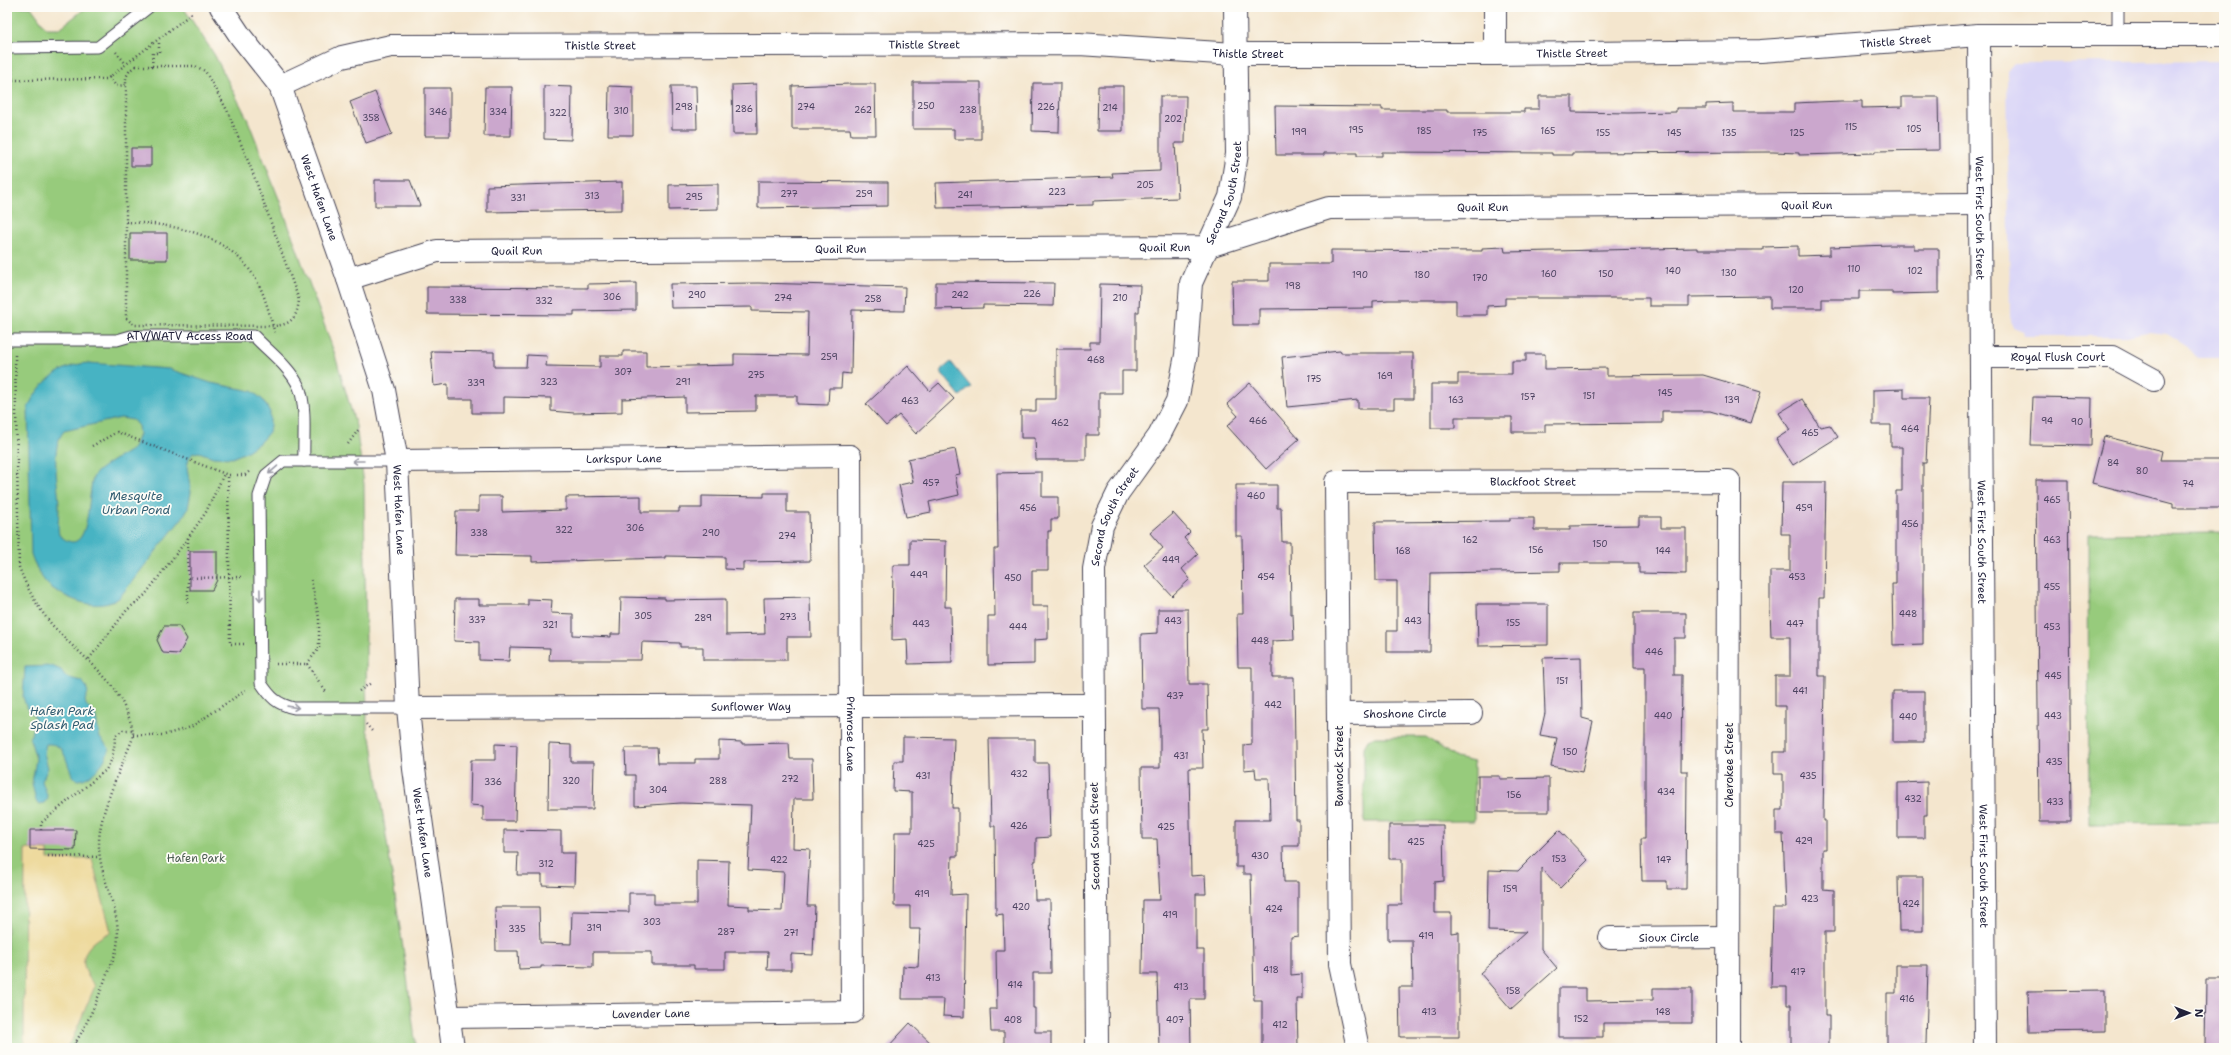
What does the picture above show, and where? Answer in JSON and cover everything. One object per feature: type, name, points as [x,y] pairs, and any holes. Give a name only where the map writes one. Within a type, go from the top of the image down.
[{"type":"street","name":"West Hafen Lane","points":[[221,7],[280,86],[348,278],[384,390],[397,461],[408,708],[414,770],[450,1017],[453,1048]]},
{"type":"street","name":"Second South Street","points":[[1097,1048],[1094,569],[1102,526],[1118,493],[1159,436],[1177,401],[1186,355],[1191,283],[1206,247],[1230,197],[1237,154],[1235,7]]},
{"type":"street","points":[[1495,7],[1496,54]]},
{"type":"street","name":"Thistle Street","points":[[280,86],[342,57],[391,46],[1079,44],[1235,54],[1496,54],[1760,51],[1979,35],[2224,35]]},
{"type":"street","name":"West First South Street","points":[[1979,35],[1985,1048]]},
{"type":"street","name":"Quail Run","points":[[348,278],[437,251],[1206,247],[1329,208],[1980,204]]},
{"type":"street","name":"Royal Flush Court","points":[[1981,357],[2112,357],[2154,380]]},
{"type":"street","name":"Larkspur Lane","points":[[397,461],[850,456]]},
{"type":"street","name":"Primrose Lane","points":[[850,456],[852,1012]]},
{"type":"street","name":"Blackfoot Street","points":[[1336,482],[1729,481]]},
{"type":"street","name":"Cherokee Street","points":[[1728,1048],[1729,481]]},
{"type":"street","name":"Bannock Street","points":[[1336,482],[1340,964],[1358,1048]]},
{"type":"street","name":"Sunflower Way","points":[[408,708],[1094,705]]},
{"type":"street","name":"Shoshone Circle","points":[[1338,714],[1472,713]]},
{"type":"street","name":"Sioux Circle","points":[[1610,938],[1728,937]]},
{"type":"street","name":"Lavender Lane","points":[[450,1017],[852,1012]]},
{"type":"lane","points":[[7,48],[98,47],[149,7]]},
{"type":"lane","points":[[2118,7],[2118,35]]},
{"type":"lane","name":"ATV/WATV Access Road","points":[[11,340],[117,340],[131,336],[254,336],[289,371],[299,388],[302,406],[304,461]]},
{"type":"lane","points":[[397,461],[283,461],[266,475],[259,496],[261,683],[271,698],[282,705],[294,708],[408,708]]},
{"type":"path","points":[[7,66],[12,66],[12,80],[106,79],[192,13]]},
{"type":"path","points":[[152,66],[153,53],[159,53],[159,39]]},
{"type":"path","points":[[136,66],[152,66],[195,66],[205,71],[227,110],[253,173],[299,300],[298,313],[292,321],[284,326],[134,325],[126,318],[126,77],[130,70],[136,66]]},
{"type":"path","points":[[109,77],[116,86],[126,85]]},
{"type":"path","points":[[126,222],[154,223],[212,237],[231,251],[250,271],[259,285],[273,326]]},
{"type":"path","points":[[11,340],[19,568],[24,581],[43,613],[55,628],[89,659],[113,687],[126,711],[133,735],[102,823],[98,843],[102,873],[118,931],[117,947],[102,988],[72,1048]]},
{"type":"path","points":[[92,446],[117,432],[228,476]]},
{"type":"path","points":[[89,659],[127,610],[145,595],[188,538],[206,512],[224,474]]},
{"type":"path","points":[[188,538],[188,606]]},
{"type":"path","points":[[188,578],[229,577],[230,644],[245,644]]},
{"type":"path","points":[[306,664],[319,648],[319,618],[311,580]]},
{"type":"path","points":[[272,664],[306,664]]},
{"type":"path","points":[[306,664],[327,693]]},
{"type":"path","points":[[353,694],[371,683]]},
{"type":"path","points":[[133,735],[164,735],[191,727],[246,690]]},
{"type":"path","points":[[41,830],[42,823],[106,770],[112,759],[116,735],[123,730],[132,730]]},
{"type":"path","points":[[48,856],[100,857]]},
{"type":"path","points":[[76,1042],[83,1048]]},
{"type":"shaded area","points":[[2224,61],[2224,358],[2197,358],[2189,348],[2167,334],[2147,332],[2127,336],[2024,336],[2023,331],[2013,327],[2010,317],[2007,71],[2014,63]]},
{"type":"green space","name":"Hafen Park","points":[[7,7],[31,7],[46,28],[60,28],[87,7],[183,7],[214,54],[247,118],[279,199],[334,352],[356,426],[364,484],[367,730],[372,743],[405,961],[416,1048],[7,1048]]},
{"type":"green space","points":[[2224,533],[2224,823],[2089,824],[2088,534]]},
{"type":"green space","points":[[1375,737],[1426,737],[1456,758],[1474,762],[1474,821],[1364,822],[1364,747],[1368,740]]},
{"type":"sand","points":[[25,849],[48,850],[48,859],[92,859],[111,932],[94,942],[85,954],[85,969],[95,986],[72,1040],[65,1048],[24,1048]]},
{"type":"water","points":[[951,362],[971,387],[960,396],[940,371]]},
{"type":"water","name":"Mesquite Urban Pond","points":[[89,363],[169,369],[211,383],[252,391],[263,400],[270,412],[269,432],[259,443],[246,452],[232,458],[213,457],[199,452],[193,453],[189,458],[187,467],[191,492],[188,508],[183,517],[119,598],[103,604],[76,601],[52,588],[39,573],[31,554],[28,408],[38,391],[52,376],[69,367]],"holes":[[[121,418],[133,420],[138,426],[139,434],[134,448],[109,463],[95,474],[92,481],[87,520],[83,532],[78,540],[70,542],[59,535],[58,531],[59,507],[56,457],[59,438],[64,431]]]},
{"type":"water","name":"Hafen Park Splash Pad","points":[[52,666],[61,670],[66,677],[81,681],[86,686],[88,693],[85,700],[86,705],[95,714],[100,738],[109,748],[102,764],[93,774],[77,780],[73,776],[66,758],[59,747],[46,744],[44,753],[48,768],[42,781],[48,798],[44,803],[39,804],[36,801],[32,783],[36,759],[30,739],[35,717],[26,706],[23,697],[25,667]]},
{"type":"building","points":[[913,82],[981,82],[981,139],[954,139],[954,129],[913,129]]},
{"type":"building","points":[[1033,83],[1060,83],[1059,132],[1032,131]]},
{"type":"building","points":[[756,84],[757,134],[733,134],[732,85]]},
{"type":"building","points":[[875,84],[876,135],[851,135],[850,129],[792,129],[792,86]]},
{"type":"building","points":[[544,86],[572,87],[571,140],[544,139]]},
{"type":"building","points":[[609,86],[633,87],[633,135],[608,135]]},
{"type":"building","points":[[671,86],[696,86],[697,129],[672,129]]},
{"type":"building","points":[[1098,86],[1123,86],[1123,131],[1097,131]]},
{"type":"building","points":[[485,87],[512,87],[511,136],[484,136]]},
{"type":"building","points":[[425,88],[450,88],[450,136],[425,136]]},
{"type":"building","points":[[375,92],[392,134],[366,143],[350,102]]},
{"type":"building","points":[[1160,96],[1186,96],[1185,143],[1175,143],[1178,198],[1093,201],[1093,205],[937,208],[936,183],[1113,177],[1112,173],[1160,171]]},
{"type":"building","points":[[1539,96],[1572,96],[1572,112],[1628,113],[1676,112],[1676,108],[1706,108],[1706,104],[1733,103],[1733,112],[1794,112],[1794,103],[1841,101],[1862,101],[1862,108],[1902,107],[1902,97],[1938,97],[1939,150],[1875,151],[1875,153],[1799,155],[1799,153],[1773,152],[1572,153],[1572,155],[1552,155],[1552,153],[1382,152],[1382,156],[1357,156],[1357,153],[1276,155],[1275,106],[1382,107],[1382,110],[1447,110],[1447,112],[1524,112],[1524,109],[1539,109]]},
{"type":"building","points":[[131,148],[151,148],[151,166],[131,166]]},
{"type":"building","points":[[375,180],[410,180],[420,206],[375,206]]},
{"type":"building","points":[[758,181],[888,182],[888,206],[758,208]]},
{"type":"building","points":[[622,182],[622,210],[487,212],[487,186]]},
{"type":"building","points":[[718,184],[718,209],[669,210],[669,185]]},
{"type":"building","points":[[130,233],[167,233],[167,260],[130,260]]},
{"type":"building","points":[[1914,245],[1914,249],[1939,249],[1939,293],[1892,294],[1892,291],[1859,291],[1859,299],[1822,299],[1822,308],[1770,308],[1770,296],[1689,297],[1689,306],[1649,306],[1649,298],[1505,298],[1505,305],[1487,306],[1487,315],[1456,315],[1456,300],[1388,300],[1373,301],[1373,308],[1259,309],[1259,325],[1233,325],[1232,281],[1269,281],[1269,264],[1331,264],[1331,250],[1482,251],[1482,248],[1504,247],[1505,252],[1697,248],[1697,250],[1763,250],[1763,247],[1798,246],[1798,256],[1830,255],[1830,247]]},
{"type":"building","points":[[936,282],[1054,283],[1053,306],[983,305],[983,308],[936,309]]},
{"type":"building","points":[[636,283],[636,310],[574,311],[574,315],[427,314],[427,287],[588,288],[588,284]]},
{"type":"building","points":[[758,283],[905,287],[904,311],[852,310],[851,374],[842,373],[841,388],[829,388],[828,405],[797,404],[797,396],[756,396],[756,411],[685,412],[685,397],[647,398],[622,399],[622,412],[574,413],[551,411],[551,398],[504,397],[504,413],[472,413],[472,399],[448,399],[448,384],[434,386],[431,351],[494,352],[494,367],[526,367],[527,355],[547,356],[546,366],[600,367],[600,356],[623,356],[623,351],[646,351],[646,367],[734,365],[734,354],[807,355],[808,312],[752,311],[752,307],[671,308],[670,284]]},
{"type":"building","points":[[1100,284],[1140,285],[1139,312],[1136,312],[1136,371],[1122,371],[1122,393],[1099,393],[1099,435],[1086,435],[1086,460],[1036,460],[1035,438],[1021,438],[1021,411],[1036,411],[1036,399],[1056,399],[1056,349],[1090,349],[1090,342],[1099,342]]},
{"type":"building","points":[[1340,351],[1341,353],[1413,353],[1413,399],[1394,399],[1394,409],[1358,409],[1358,400],[1287,407],[1282,357]]},
{"type":"building","points":[[1526,354],[1545,354],[1545,369],[1607,368],[1607,376],[1703,375],[1761,392],[1751,423],[1710,411],[1662,411],[1662,423],[1545,424],[1545,432],[1512,432],[1512,417],[1455,417],[1455,428],[1431,428],[1431,384],[1458,384],[1458,374],[1512,374],[1512,361],[1526,361]]},
{"type":"building","points":[[908,366],[930,391],[939,383],[954,399],[916,434],[899,415],[886,426],[866,404]]},
{"type":"building","points":[[1250,383],[1299,439],[1266,469],[1227,426],[1238,416],[1227,404]]},
{"type":"building","points":[[1904,389],[1904,398],[1929,398],[1926,463],[1923,463],[1923,644],[1893,645],[1892,584],[1896,584],[1896,491],[1902,491],[1902,447],[1891,447],[1891,425],[1873,425],[1873,390]]},
{"type":"building","points":[[2033,397],[2092,398],[2091,446],[2031,445]]},
{"type":"building","points":[[1802,399],[1820,427],[1830,425],[1838,437],[1793,465],[1776,439],[1790,430],[1779,413]]},
{"type":"building","points":[[2104,436],[2162,451],[2160,460],[2224,460],[2224,508],[2173,508],[2173,504],[2092,483]]},
{"type":"building","points":[[955,449],[960,474],[955,475],[959,495],[929,502],[931,512],[906,517],[899,485],[913,482],[908,459]]},
{"type":"building","points":[[1042,472],[1042,497],[1058,497],[1058,519],[1051,519],[1051,531],[1048,531],[1048,570],[1032,570],[1032,606],[1048,606],[1048,639],[1034,640],[1034,664],[988,665],[988,616],[995,616],[994,549],[998,549],[997,473]]},
{"type":"building","points":[[2036,480],[2068,480],[2071,822],[2039,822]]},
{"type":"building","points":[[1782,482],[1826,482],[1824,598],[1819,598],[1819,676],[1825,676],[1823,821],[1826,821],[1826,849],[1823,849],[1823,889],[1834,890],[1834,932],[1825,932],[1825,1016],[1829,1016],[1829,1048],[1791,1048],[1791,1005],[1787,1005],[1787,987],[1771,987],[1773,908],[1786,908],[1783,834],[1776,834],[1776,810],[1783,810],[1783,774],[1774,774],[1774,752],[1785,752],[1785,706],[1775,706],[1775,676],[1790,676],[1790,637],[1771,637],[1770,607],[1770,571],[1790,571],[1790,534],[1781,534]]},
{"type":"building","points":[[1236,485],[1277,485],[1277,508],[1281,508],[1282,542],[1290,542],[1291,614],[1293,614],[1294,640],[1272,641],[1272,677],[1294,677],[1296,820],[1299,820],[1299,846],[1283,846],[1284,882],[1298,882],[1298,936],[1291,937],[1291,975],[1302,974],[1302,999],[1297,999],[1298,1048],[1262,1048],[1262,1000],[1254,1000],[1251,874],[1243,874],[1243,867],[1236,867],[1236,820],[1270,820],[1269,778],[1256,778],[1255,769],[1244,770],[1244,745],[1252,744],[1252,667],[1238,667],[1237,614],[1243,614],[1242,536],[1236,536]]},
{"type":"building","points":[[764,493],[787,493],[787,512],[809,512],[810,561],[743,562],[743,570],[725,569],[725,557],[665,556],[665,558],[532,562],[532,556],[455,555],[456,511],[479,511],[479,496],[502,496],[502,512],[566,510],[566,497],[641,496],[641,512],[679,512],[679,508],[702,508],[702,496],[764,497]]},
{"type":"building","points":[[1173,513],[1190,532],[1184,538],[1198,554],[1182,569],[1190,579],[1172,596],[1144,565],[1163,548],[1150,533]]},
{"type":"building","points":[[1639,517],[1661,517],[1661,528],[1686,528],[1686,574],[1639,573],[1639,563],[1560,563],[1560,571],[1431,573],[1430,652],[1387,652],[1387,631],[1397,631],[1397,581],[1376,581],[1375,522],[1510,521],[1510,518],[1534,518],[1534,530],[1570,530],[1570,526],[1639,525]]},
{"type":"building","points":[[910,540],[946,541],[945,607],[951,607],[952,663],[908,664],[907,639],[892,640],[893,565],[910,565]]},
{"type":"building","points":[[190,551],[217,551],[217,580],[212,590],[190,590]]},
{"type":"building","points":[[621,597],[665,598],[665,600],[726,599],[726,635],[765,634],[764,598],[810,597],[811,637],[787,637],[787,660],[703,660],[703,647],[680,647],[680,643],[642,642],[641,660],[549,660],[550,648],[510,647],[509,661],[479,660],[479,642],[454,641],[455,599],[479,599],[479,605],[528,605],[528,599],[552,600],[551,613],[573,614],[573,635],[611,637],[611,634],[620,634]]},
{"type":"building","points":[[1477,604],[1548,604],[1548,645],[1478,646]]},
{"type":"building","points":[[1158,609],[1188,609],[1189,684],[1207,684],[1208,729],[1202,729],[1203,768],[1189,768],[1191,876],[1205,875],[1206,894],[1196,894],[1196,950],[1204,950],[1204,999],[1190,999],[1191,1048],[1159,1048],[1157,974],[1142,974],[1143,900],[1160,900],[1157,839],[1142,839],[1141,768],[1160,768],[1160,730],[1159,709],[1142,709],[1141,634],[1158,633]]},
{"type":"building","points":[[1634,613],[1686,613],[1686,638],[1674,638],[1674,675],[1682,675],[1681,771],[1687,771],[1686,889],[1667,889],[1667,881],[1642,881],[1641,839],[1645,839],[1645,667],[1634,667]]},
{"type":"building","points":[[164,626],[179,626],[187,639],[179,654],[163,653],[157,640]]},
{"type":"building","points":[[1581,657],[1582,718],[1593,721],[1582,772],[1551,766],[1557,738],[1540,735],[1545,713],[1543,658]]},
{"type":"building","points":[[1893,691],[1924,691],[1924,742],[1893,742]]},
{"type":"building","points":[[903,737],[954,738],[952,808],[958,808],[958,856],[952,856],[951,895],[966,894],[964,1017],[943,1016],[944,999],[902,999],[903,966],[918,967],[920,929],[910,929],[910,906],[894,906],[895,832],[912,832],[912,792],[893,791],[894,761],[903,761]]},
{"type":"building","points":[[989,739],[1035,739],[1035,763],[1048,763],[1050,837],[1036,838],[1036,861],[1034,861],[1035,900],[1050,900],[1051,973],[1033,973],[1033,1008],[1035,1008],[1035,1032],[1051,1032],[1051,1048],[1004,1048],[1004,1032],[991,1032],[990,1009],[997,1009],[996,950],[1004,950],[1003,914],[996,915],[995,826],[991,826]]},
{"type":"building","points":[[719,741],[742,742],[742,744],[789,743],[790,759],[812,759],[813,799],[794,799],[793,848],[810,849],[807,906],[815,906],[813,955],[791,954],[791,970],[767,970],[768,952],[725,952],[725,969],[694,969],[694,965],[652,965],[652,952],[593,952],[593,967],[541,966],[541,968],[519,969],[518,951],[496,951],[495,907],[539,907],[540,943],[571,944],[572,911],[629,912],[629,893],[654,893],[654,904],[697,904],[697,860],[729,861],[728,905],[749,906],[749,910],[782,911],[784,872],[748,870],[751,805],[681,803],[635,806],[635,775],[626,775],[625,748],[657,748],[658,763],[695,763],[695,759],[719,759]]},
{"type":"building","points":[[495,744],[517,745],[515,821],[483,821],[483,806],[470,805],[471,760],[495,760]]},
{"type":"building","points":[[549,744],[571,745],[571,762],[594,762],[593,809],[548,809]]},
{"type":"building","points":[[1478,776],[1500,776],[1500,779],[1549,778],[1549,812],[1478,812]]},
{"type":"building","points":[[1927,782],[1927,815],[1924,815],[1924,838],[1898,838],[1898,783]]},
{"type":"building","points":[[1389,825],[1443,825],[1444,881],[1434,882],[1434,913],[1451,913],[1451,933],[1459,932],[1459,1037],[1400,1037],[1399,987],[1413,987],[1412,940],[1388,940],[1388,905],[1402,905],[1402,859],[1389,859]]},
{"type":"building","points":[[30,830],[76,830],[75,850],[30,849]]},
{"type":"building","points":[[504,830],[561,831],[561,853],[575,853],[574,886],[542,885],[542,875],[517,875],[518,853],[504,853]]},
{"type":"building","points":[[1559,830],[1588,860],[1560,888],[1541,868],[1541,949],[1557,968],[1511,1009],[1480,973],[1526,932],[1488,931],[1489,870],[1518,871]]},
{"type":"building","points":[[1898,877],[1923,877],[1923,931],[1899,931]]},
{"type":"building","points":[[1896,965],[1928,965],[1926,1045],[1887,1045],[1887,993],[1896,993]]},
{"type":"building","points":[[2206,979],[2224,979],[2224,1048],[2205,1048]]},
{"type":"building","points":[[1559,988],[1586,988],[1586,1001],[1653,1000],[1653,988],[1692,988],[1692,1023],[1603,1023],[1603,1037],[1559,1037]]},
{"type":"building","points":[[2105,990],[2105,1031],[2029,1032],[2028,991]]},
{"type":"building","points":[[910,1023],[936,1048],[887,1048]]}]
